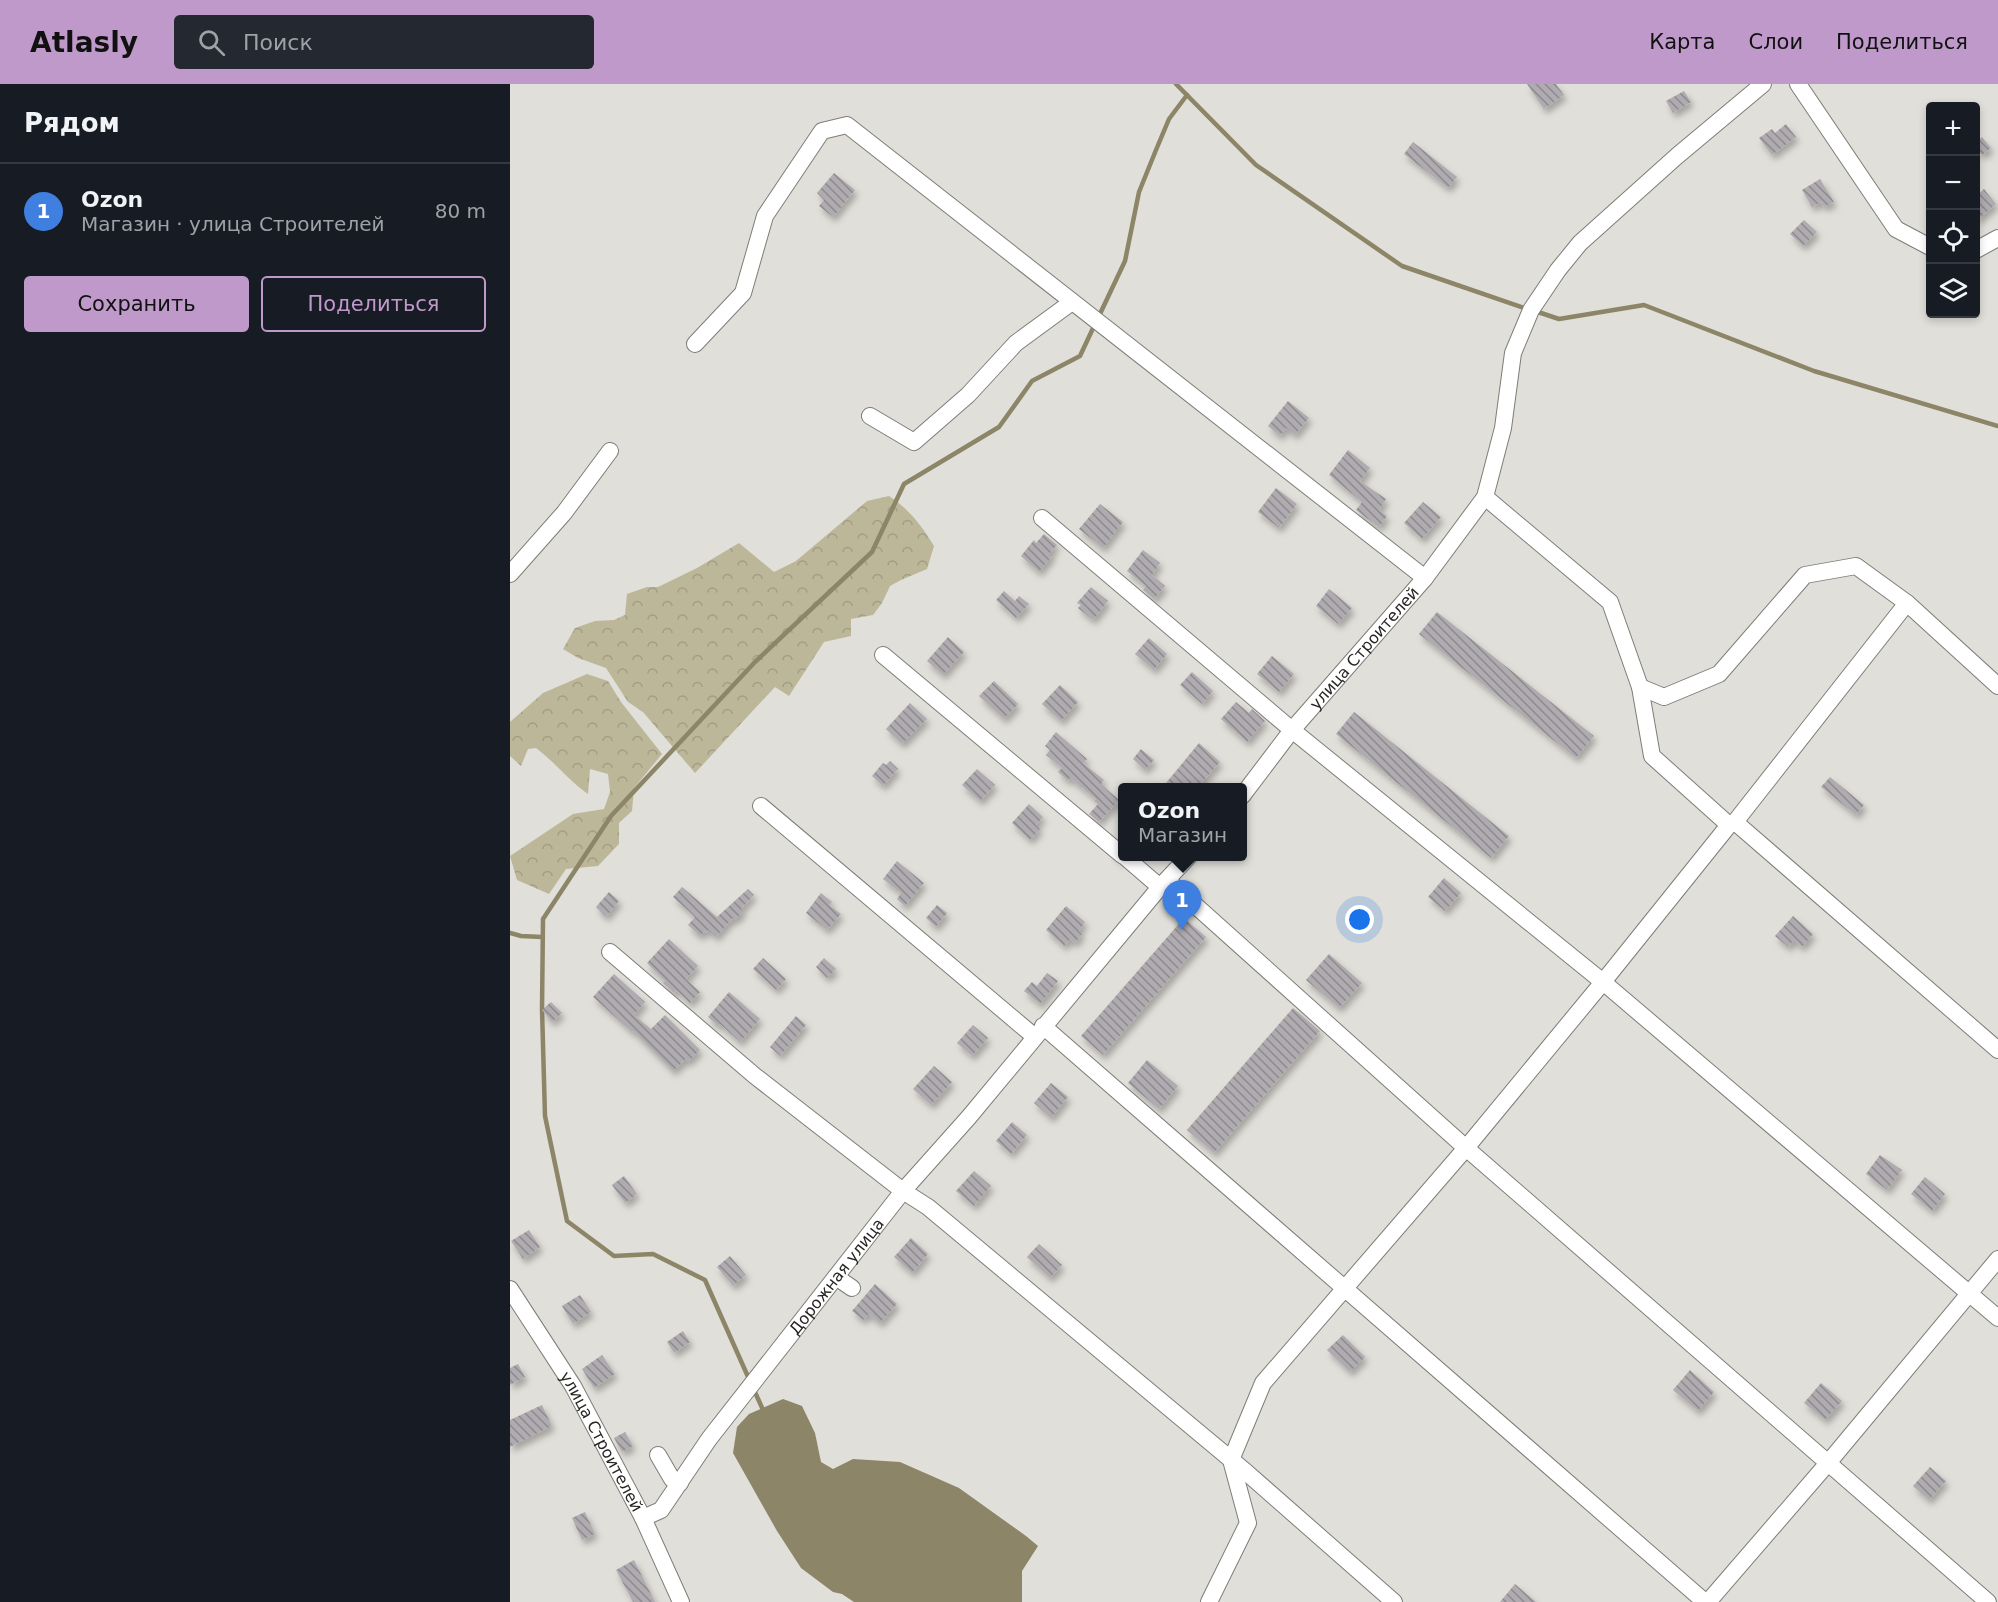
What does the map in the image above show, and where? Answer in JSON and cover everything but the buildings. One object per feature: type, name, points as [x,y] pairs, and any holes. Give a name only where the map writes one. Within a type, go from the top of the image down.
[{"type":"street","points":[[1763,84],[1677,156],[1580,243],[1531,310],[1513,352],[1503,428],[1485,497],[1610,602],[1640,687],[1652,756],[1998,1050]]},
{"type":"street","points":[[1798,84],[1896,230],[1926,245]]},
{"type":"street","points":[[695,344],[743,293],[765,216],[822,130],[847,125],[1425,578]]},
{"type":"street","points":[[1980,248],[1998,238]]},
{"type":"street","points":[[870,416],[914,442],[968,395],[1016,343],[1072,302]]},
{"type":"street","points":[[510,574],[564,513],[610,451]]},
{"type":"street","name":"улица Строителей","points":[[1247,789],[1292,730],[1425,578],[1485,497]]},
{"type":"street","points":[[1042,518],[1292,730],[1603,982],[1998,1318]]},
{"type":"street","points":[[1640,687],[1664,697],[1719,674],[1806,575],[1856,566],[1907,603],[1998,686]]},
{"type":"street","points":[[1212,1601],[1248,1523],[1230,1460],[1263,1383],[1466,1148],[1732,823],[1907,603]]},
{"type":"street","points":[[883,655],[1118,852]]},
{"type":"street","points":[[760,806],[1039,1032],[1343,1289],[1706,1602],[1828,1463],[1998,1259]]},
{"type":"street","points":[[1131,861],[1164,883],[1988,1602]]},
{"type":"street","points":[[1039,1032],[1184,861]]},
{"type":"street","points":[[610,952],[755,1076],[903,1191],[928,1207],[1230,1460],[1394,1602]]},
{"type":"street","name":"Дорожная улица","points":[[644,1518],[661,1510],[710,1439],[814,1318],[836,1277],[903,1191],[1039,1032]]},
{"type":"street","points":[[836,1277],[852,1288]]},
{"type":"street","name":"улица Строителей","points":[[510,1289],[573,1386],[644,1518],[681,1602]]},
{"type":"street","points":[[658,1455],[672,1479],[680,1483]]},
{"type":"green space","points":[[889,496],[914,518],[934,546],[927,569],[890,586],[873,615],[851,619],[851,636],[824,642],[789,696],[775,687],[695,773],[643,712],[628,702],[606,668],[578,658],[563,649],[575,628],[595,621],[614,620],[625,615],[627,594],[647,587],[658,587],[697,568],[739,543],[774,572],[796,561],[867,501]]},
{"type":"green space","points":[[587,674],[608,681],[621,702],[662,754],[634,788],[632,811],[619,823],[619,844],[598,866],[566,869],[549,894],[517,880],[510,856],[573,814],[604,809],[610,792],[608,774],[590,769],[588,794],[536,748],[528,749],[521,766],[510,756],[510,722],[543,693]]},
{"type":"shaded area","points":[[783,1399],[802,1406],[815,1433],[821,1462],[833,1469],[853,1459],[900,1462],[959,1488],[1038,1546],[1022,1571],[1022,1602],[854,1602],[842,1594],[833,1592],[801,1568],[777,1531],[733,1453],[737,1427],[749,1414]]},
{"type":"waterway","points":[[1176,84],[1256,165],[1402,266],[1527,309]]},
{"type":"waterway","points":[[1099,316],[1125,261],[1139,192],[1169,119],[1187,95]]},
{"type":"waterway","points":[[1535,311],[1559,319],[1644,305],[1814,371],[1998,426]]},
{"type":"waterway","points":[[749,1379],[705,1280],[653,1254],[614,1256],[567,1221],[545,1116],[542,1009],[543,919],[611,816],[755,662],[872,552],[904,484],[999,427],[1032,381],[1080,356],[1095,324]]},
{"type":"waterway","points":[[510,933],[542,937]]},
{"type":"waterway","points":[[754,1390],[764,1412]]},
{"type":"place","name":"Ozon","points":[[1182,930]]}]
